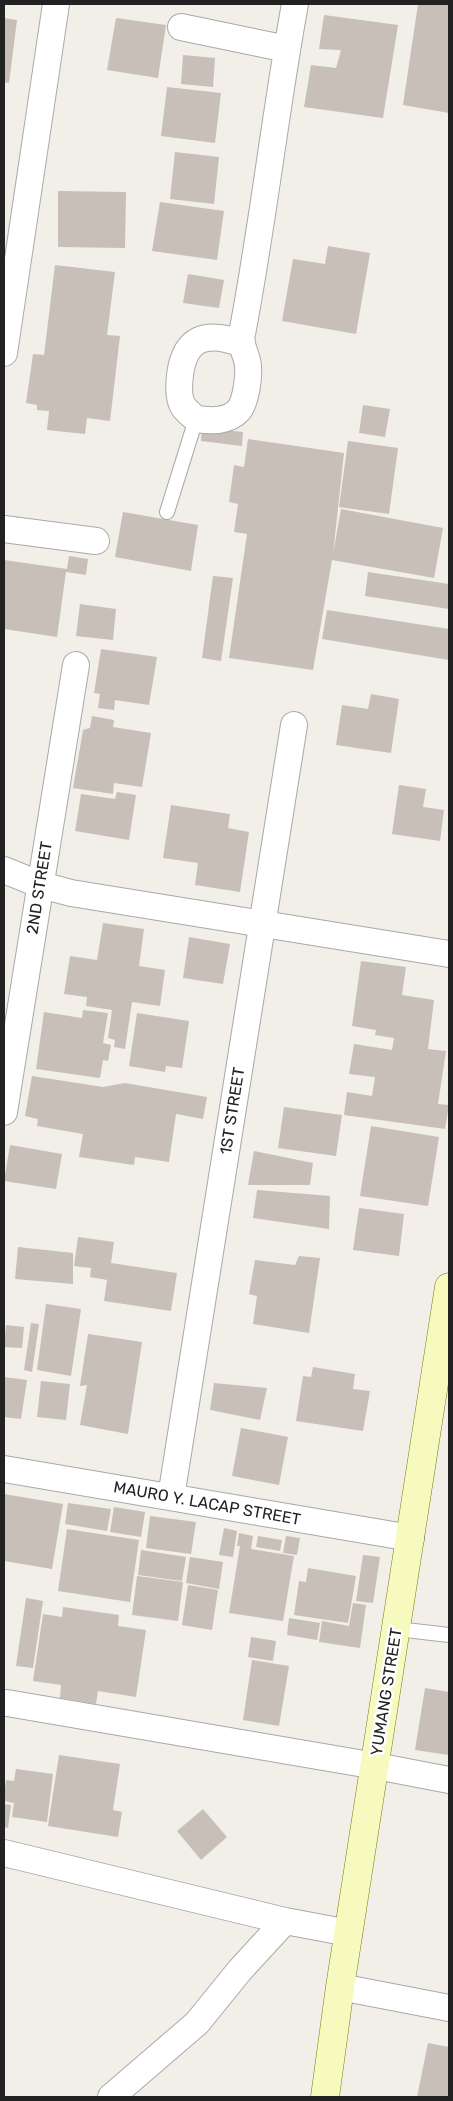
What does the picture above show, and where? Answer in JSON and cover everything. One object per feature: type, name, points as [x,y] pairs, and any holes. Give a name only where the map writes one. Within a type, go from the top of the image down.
[{"type":"main road","name":"YUMANG STREET","points":[[325,2097],[340,1987],[376,1766],[449,1287]]},
{"type":"street","points":[[4,354],[56,4]]},
{"type":"street","points":[[240,343],[295,4]]},
{"type":"street","points":[[182,28],[287,49]]},
{"type":"street","points":[[206,338],[227,338],[240,343],[246,353],[248,366],[247,385],[239,409],[228,417],[216,421],[196,420],[182,405],[178,386],[181,364],[188,349],[198,340],[206,338]]},
{"type":"street","points":[[4,530],[96,541]]},
{"type":"street","name":"2ND STREET","points":[[4,1112],[76,665]]},
{"type":"street","name":"1ST STREET","points":[[171,1498],[294,725]]},
{"type":"street","points":[[4,870],[40,885],[70,893],[449,954]]},
{"type":"street","name":"MAURO Y. LACAP STREET","points":[[4,1469],[411,1538]]},
{"type":"street","points":[[7,1703],[449,1780]]},
{"type":"street","points":[[4,1853],[285,1921],[349,1933]]},
{"type":"street","points":[[111,2097],[197,2023],[240,1970],[285,1921]]},
{"type":"street","points":[[340,1987],[449,2008]]},
{"type":"lane","points":[[167,512],[196,420]]},
{"type":"lane","points":[[397,1629],[449,1635]]},
{"type":"building","points":[[418,4],[449,4],[449,113],[403,105]]},
{"type":"building","points":[[324,15],[398,25],[383,118],[304,107],[311,65],[336,68],[341,50],[319,49]]},
{"type":"building","points":[[4,18],[17,20],[9,83],[4,82]]},
{"type":"building","points":[[116,18],[166,25],[158,78],[107,70]]},
{"type":"building","points":[[183,55],[215,58],[213,87],[181,84]]},
{"type":"building","points":[[167,87],[221,93],[215,143],[161,136]]},
{"type":"building","points":[[175,152],[219,157],[214,204],[170,199]]},
{"type":"building","points":[[58,191],[126,192],[125,248],[58,247]]},
{"type":"building","points":[[160,202],[224,211],[217,260],[152,251]]},
{"type":"building","points":[[328,246],[370,253],[356,334],[282,321],[293,259],[325,264]]},
{"type":"building","points":[[55,265],[115,272],[107,335],[120,336],[110,421],[87,418],[85,434],[47,430],[49,411],[37,410],[37,405],[26,403],[33,354],[44,355]]},
{"type":"building","points":[[188,274],[224,280],[219,308],[183,303]]},
{"type":"building","points":[[363,405],[390,409],[385,437],[359,433]]},
{"type":"building","points":[[202,428],[243,432],[242,446],[201,441]]},
{"type":"building","points":[[248,439],[344,453],[333,554],[341,509],[443,528],[434,578],[332,560],[313,670],[229,658],[247,534],[234,532],[238,504],[229,502],[234,465],[244,467]]},
{"type":"building","points":[[348,441],[398,448],[389,514],[339,507]]},
{"type":"building","points":[[123,512],[198,525],[191,571],[115,557]]},
{"type":"building","points":[[69,556],[88,559],[86,575],[66,572],[57,637],[4,629],[4,560],[67,569]]},
{"type":"building","points":[[368,572],[449,584],[449,609],[365,596]]},
{"type":"building","points":[[213,576],[233,578],[221,661],[202,658]]},
{"type":"building","points":[[80,604],[116,609],[113,640],[76,636]]},
{"type":"building","points":[[327,610],[449,629],[449,660],[322,639]]},
{"type":"building","points":[[101,649],[157,657],[149,705],[115,700],[114,710],[98,708],[100,694],[94,693]]},
{"type":"building","points":[[371,694],[399,699],[391,753],[336,745],[342,705],[368,709]]},
{"type":"building","points":[[92,716],[114,720],[113,727],[151,733],[142,787],[114,783],[113,794],[73,788],[83,730],[90,728]]},
{"type":"building","points":[[399,785],[426,789],[423,807],[444,810],[440,841],[392,834]]},
{"type":"building","points":[[117,792],[136,795],[129,840],[75,831],[81,794],[115,799]]},
{"type":"building","points":[[171,805],[230,814],[228,828],[249,832],[240,892],[195,885],[198,863],[163,858]]},
{"type":"building","points":[[103,923],[144,929],[139,966],[165,970],[160,1006],[132,1002],[125,1049],[114,1047],[115,1040],[108,1038],[112,1010],[86,1006],[87,997],[64,994],[70,956],[97,960]]},
{"type":"building","points":[[189,937],[230,944],[223,984],[183,978]]},
{"type":"building","points":[[361,961],[406,967],[402,995],[434,1000],[428,1049],[446,1051],[438,1104],[449,1105],[445,1129],[344,1115],[347,1092],[372,1096],[375,1077],[349,1074],[354,1044],[392,1050],[394,1038],[375,1035],[376,1030],[352,1026]]},
{"type":"building","points":[[83,1010],[108,1013],[103,1043],[111,1045],[108,1061],[103,1060],[100,1078],[36,1069],[44,1012],[82,1018]]},
{"type":"building","points":[[137,1013],[189,1021],[182,1068],[166,1066],[165,1072],[129,1066]]},
{"type":"building","points":[[32,1076],[103,1087],[125,1083],[207,1097],[203,1119],[176,1114],[169,1162],[135,1157],[134,1165],[79,1157],[83,1134],[37,1126],[38,1119],[25,1116]]},
{"type":"building","points":[[284,1107],[342,1115],[336,1156],[278,1148]]},
{"type":"building","points":[[371,1126],[439,1137],[428,1206],[360,1196]]},
{"type":"building","points":[[10,1145],[62,1154],[56,1189],[4,1181]]},
{"type":"building","points":[[254,1151],[313,1163],[310,1185],[248,1185]]},
{"type":"building","points":[[257,1190],[330,1196],[329,1229],[253,1218]]},
{"type":"building","points":[[359,1208],[404,1214],[399,1256],[353,1250]]},
{"type":"building","points":[[78,1237],[114,1242],[111,1263],[177,1273],[171,1311],[104,1301],[107,1280],[90,1277],[91,1268],[74,1266]]},
{"type":"building","points":[[18,1247],[73,1253],[73,1284],[15,1279]]},
{"type":"building","points":[[299,1256],[320,1258],[309,1333],[253,1324],[257,1296],[249,1294],[255,1260],[295,1265]]},
{"type":"building","points":[[46,1304],[81,1309],[71,1376],[37,1370]]},
{"type":"building","points":[[31,1323],[39,1324],[32,1372],[24,1370]]},
{"type":"building","points":[[6,1325],[24,1327],[22,1348],[4,1347]]},
{"type":"building","points":[[88,1334],[142,1342],[128,1434],[80,1425],[87,1385],[80,1386]]},
{"type":"building","points":[[313,1367],[355,1374],[353,1389],[370,1391],[363,1431],[296,1421],[303,1376],[311,1377]]},
{"type":"building","points":[[4,1377],[27,1380],[21,1419],[4,1417]]},
{"type":"building","points":[[41,1381],[70,1384],[66,1420],[37,1417]]},
{"type":"building","points":[[214,1383],[267,1388],[260,1420],[210,1410]]},
{"type":"building","points":[[241,1428],[288,1437],[279,1485],[232,1476]]},
{"type":"building","points":[[4,1494],[63,1504],[52,1569],[4,1561]]},
{"type":"building","points":[[68,1503],[111,1509],[107,1531],[65,1524]]},
{"type":"building","points":[[114,1507],[145,1512],[141,1537],[110,1532]]},
{"type":"building","points":[[150,1516],[196,1522],[191,1554],[146,1548]]},
{"type":"building","points":[[224,1528],[237,1531],[233,1557],[219,1555]]},
{"type":"building","points":[[67,1529],[139,1540],[130,1602],[58,1591]]},
{"type":"building","points":[[239,1533],[253,1536],[251,1549],[294,1556],[283,1621],[229,1613],[240,1546],[237,1546]]},
{"type":"building","points":[[258,1536],[282,1540],[280,1551],[256,1547]]},
{"type":"building","points":[[286,1536],[300,1538],[297,1555],[283,1553]]},
{"type":"building","points":[[141,1550],[186,1557],[182,1581],[138,1575]]},
{"type":"building","points":[[363,1555],[380,1557],[373,1603],[356,1601]]},
{"type":"building","points":[[190,1557],[223,1562],[219,1589],[186,1583]]},
{"type":"building","points":[[308,1568],[356,1576],[348,1623],[294,1615],[299,1581],[306,1582]]},
{"type":"building","points":[[137,1576],[183,1582],[178,1621],[132,1615]]},
{"type":"building","points":[[188,1585],[218,1590],[212,1630],[182,1625]]},
{"type":"building","points":[[26,1598],[43,1601],[33,1668],[16,1666]]},
{"type":"building","points":[[353,1603],[366,1605],[360,1648],[319,1642],[322,1621],[349,1626]]},
{"type":"building","points":[[63,1607],[119,1615],[118,1626],[146,1630],[136,1697],[98,1691],[96,1704],[60,1698],[61,1685],[33,1681],[43,1614],[62,1617]]},
{"type":"building","points":[[289,1618],[320,1623],[317,1640],[287,1635]]},
{"type":"building","points":[[251,1637],[276,1641],[273,1661],[248,1657]]},
{"type":"building","points":[[252,1660],[289,1666],[279,1726],[243,1720]]},
{"type":"building","points":[[425,1688],[449,1692],[449,1755],[415,1750]]},
{"type":"building","points":[[59,1755],[120,1764],[113,1810],[122,1812],[118,1837],[48,1826]]},
{"type":"building","points":[[16,1769],[53,1774],[47,1822],[12,1817],[14,1803],[4,1801],[4,1795],[6,1780],[14,1781]]},
{"type":"building","points":[[4,1804],[11,1805],[8,1828],[4,1827]]},
{"type":"building","points":[[203,1809],[227,1837],[201,1860],[177,1831]]},
{"type":"building","points":[[428,2043],[449,2047],[449,2097],[417,2097]]}]
